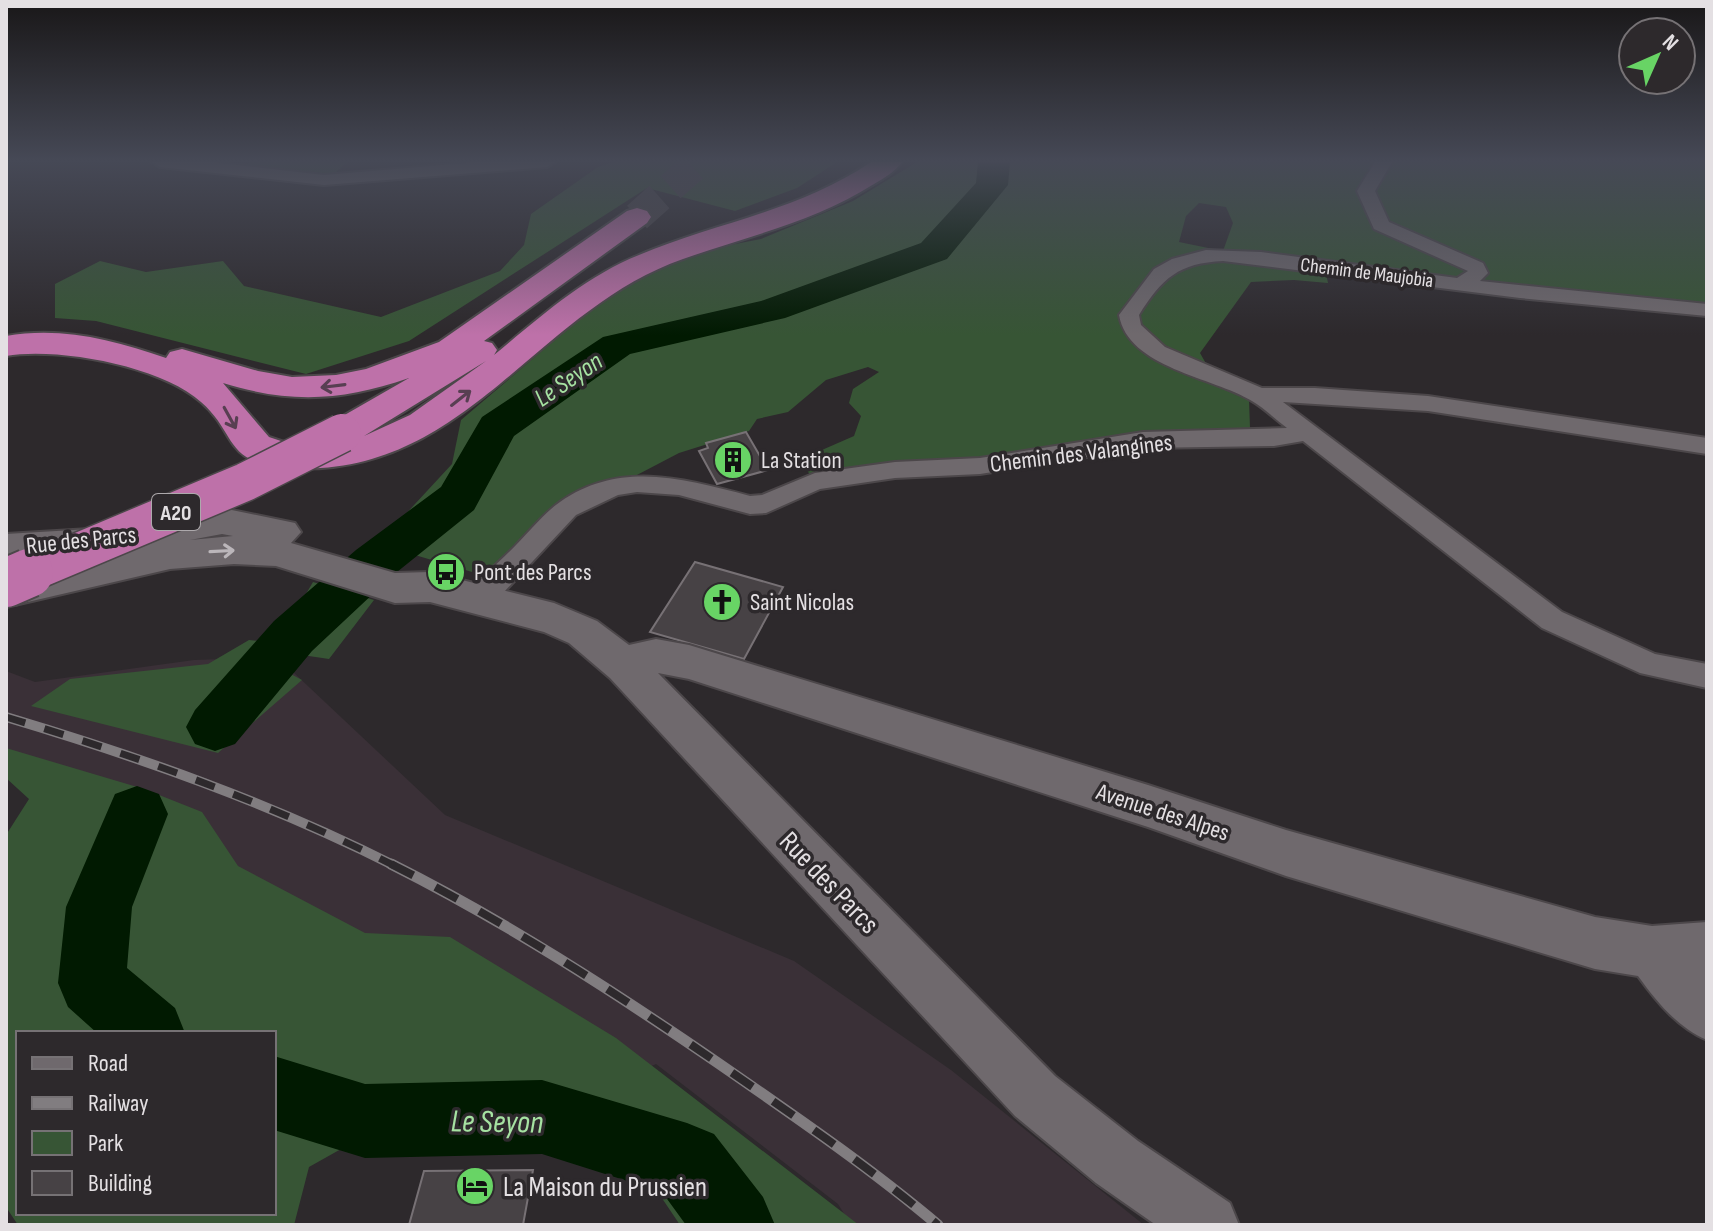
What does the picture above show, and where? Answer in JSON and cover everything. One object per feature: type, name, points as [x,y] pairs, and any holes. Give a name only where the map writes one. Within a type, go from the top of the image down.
[{"type":"highway","name":"A20","points":[[6,583],[245,482],[336,428],[634,219]]},
{"type":"highway","name":"A20","points":[[6,563],[411,395],[584,280],[665,242],[737,219]]},
{"type":"highway","points":[[6,346],[48,342],[79,344],[170,372],[200,384],[214,394],[238,432],[264,450],[302,457],[347,453],[395,439],[440,413],[566,310],[624,273],[671,252],[773,219]]},
{"type":"highway","points":[[6,332],[46,328],[92,333],[268,385],[302,388],[334,386],[394,372],[483,327]]},
{"type":"main road","name":"Rue des Parcs","points":[[6,548],[90,543],[222,521],[279,531],[395,588],[430,587],[554,619],[583,632],[625,666],[1035,1096],[1117,1162],[1208,1225]]},
{"type":"main road","name":"Rue des Parcs","points":[[6,592],[145,560],[200,551],[264,551],[310,560],[345,562]]},
{"type":"main road","name":"Rue des Parcs","points":[[6,615],[145,560]]},
{"type":"main road","name":"Avenue des Alpes","points":[[625,666],[646,655],[677,658],[1148,806],[1286,853],[1595,943],[1652,952],[1707,948]]},
{"type":"main road","points":[[1652,952],[1675,982],[1707,1013]]},
{"type":"street","points":[[1379,219],[1381,225],[1476,267],[1478,273],[1464,283]]},
{"type":"street","name":"Chemin de Maujobia","points":[[1310,432],[1259,395],[1157,352],[1141,339],[1131,326],[1129,315],[1147,285],[1175,264],[1210,256],[1628,304],[1707,310]]},
{"type":"street","points":[[1259,395],[1306,394],[1484,411],[1707,446]]},
{"type":"street","points":[[1310,432],[1552,620],[1650,665],[1707,676]]},
{"type":"street","name":"Chemin des Valangines","points":[[480,600],[567,509],[614,487],[637,483],[679,486],[750,505],[766,504],[815,481],[895,470],[980,466],[1143,440],[1274,438],[1310,432]]},
{"type":"shaded area","points":[[257,658],[293,672],[445,815],[794,961],[951,1070],[1144,1225],[851,1225],[838,1204],[656,1064],[599,1089],[272,1031],[6,760],[6,671],[35,682],[194,660]]},
{"type":"green space","points":[[530,219],[598,219],[409,341],[306,374],[96,321],[55,318],[55,284],[100,261],[146,272],[223,261],[244,286],[381,317],[500,271],[524,245]]},
{"type":"green space","points":[[808,219],[1185,219],[1179,242],[1223,251],[1233,223],[1231,219],[1707,219],[1707,307],[1563,293],[1324,263],[1328,283],[1294,280],[1251,282],[1200,353],[1217,383],[1249,399],[1250,428],[1115,437],[980,466],[815,481],[799,460],[854,436],[861,416],[849,403],[853,389],[879,372],[868,367],[826,380],[788,412],[757,419],[749,431],[679,453],[590,496],[499,580],[378,544],[452,464],[461,420],[612,291],[704,250],[761,239]]},
{"type":"green space","points":[[313,582],[374,600],[329,659],[302,655],[287,672],[302,680],[218,753],[31,706],[70,679],[208,664],[249,640],[277,643]]},
{"type":"green space","points":[[6,748],[144,789],[202,812],[238,866],[365,933],[450,937],[616,1038],[859,1225],[680,1225],[647,1176],[559,1138],[366,1135],[309,1167],[294,1225],[18,1225],[6,1207],[6,835],[29,799],[6,778]]},
{"type":"building","name":"La Station","points":[[746,432],[768,470],[717,484],[699,451],[708,448],[706,443]]},
{"type":"building","name":"Saint Nicolas","points":[[695,562],[783,587],[744,659],[650,632]]},
{"type":"building","name":"La Maison du Prussien","points":[[533,1170],[523,1225],[409,1225],[424,1171]]},
{"type":"waterway","name":"Le Seyon","points":[[215,727],[293,636],[374,563],[458,498],[497,427],[617,345],[772,310],[934,251],[962,219]]},
{"type":"waterway","name":"Le Seyon","points":[[137,814],[99,907],[92,983],[148,1031]]},
{"type":"waterway","name":"Le Seyon","points":[[276,1094],[365,1121],[542,1117],[687,1161],[735,1225]]},
{"type":"railway","points":[[6,717],[204,783],[300,822],[392,865]]},
{"type":"railway","points":[[392,865],[517,933],[639,1010],[830,1141],[938,1225]]},
{"type":"place","name":"La Station","points":[[733,460]]},
{"type":"place","name":"Pont des Parcs","points":[[446,572]]},
{"type":"place","name":"Saint Nicolas","points":[[722,602]]},
{"type":"place","name":"La Maison du Prussien","points":[[475,1186]]}]
